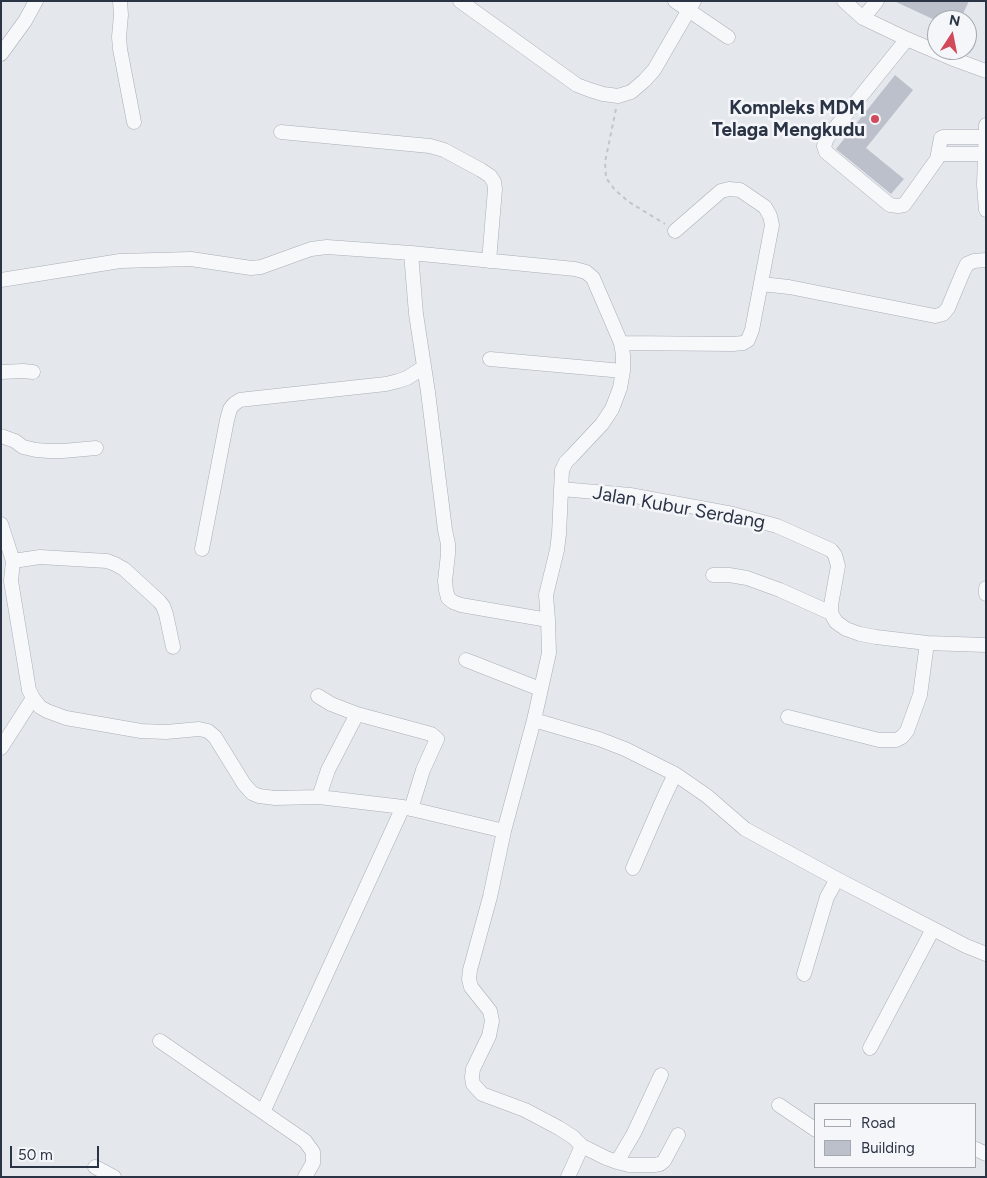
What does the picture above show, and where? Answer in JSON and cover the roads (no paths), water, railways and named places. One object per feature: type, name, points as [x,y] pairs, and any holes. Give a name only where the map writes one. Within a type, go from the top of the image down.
[{"type":"street","points":[[1,54],[25,21],[36,1]]},
{"type":"street","points":[[120,1],[121,15],[118,37],[134,122]]},
{"type":"street","points":[[460,1],[577,85],[603,94],[618,96],[631,92],[654,70],[691,6]]},
{"type":"street","points":[[675,1],[691,6],[728,37]]},
{"type":"street","points":[[844,1],[863,18],[907,39],[986,71]]},
{"type":"street","points":[[863,18],[877,1]]},
{"type":"street","points":[[907,39],[827,138],[824,146],[826,152],[890,205],[898,206],[904,205],[908,201],[937,159],[940,138],[986,137]]},
{"type":"street","points":[[986,125],[984,185],[986,210]]},
{"type":"street","points":[[281,132],[430,146],[444,150],[481,170],[490,176],[494,182],[495,189],[489,260]]},
{"type":"street","points":[[939,154],[985,154]]},
{"type":"street","points":[[621,343],[733,344],[743,343],[748,340],[752,330],[772,225],[770,216],[765,208],[740,190],[729,189],[721,191],[675,230]]},
{"type":"street","points":[[1,280],[120,261],[191,259],[251,268],[260,267],[311,249],[327,247],[575,269],[586,272],[593,278],[621,343],[623,355],[620,388],[612,409],[598,429],[566,462],[562,470],[558,542],[546,595],[549,653],[534,720],[504,831],[490,897],[470,970],[469,979],[471,987],[490,1011],[492,1021],[489,1036],[473,1069],[472,1077],[473,1084],[482,1094],[524,1110],[559,1128],[573,1137],[582,1146],[617,1162],[629,1165],[660,1164],[678,1135]]},
{"type":"street","points":[[411,253],[416,314],[432,418],[448,544],[445,581],[448,598],[461,605],[548,620]]},
{"type":"street","points":[[760,284],[789,287],[935,316],[943,314],[948,308],[967,264],[986,260]]},
{"type":"street","points":[[490,359],[622,371]]},
{"type":"street","points":[[202,549],[227,420],[230,409],[234,404],[240,400],[386,384],[407,378],[424,367]]},
{"type":"street","points":[[1,372],[33,372]]},
{"type":"street","points":[[1,436],[15,441],[23,447],[36,450],[63,451],[96,448]]},
{"type":"street","name":"Jalan Kubur Serdang","points":[[561,489],[630,495],[733,514],[777,526],[818,543],[831,550],[835,555],[838,566],[830,613]]},
{"type":"street","points":[[1,524],[13,562],[6,584],[29,690],[40,707],[66,718],[141,731],[166,732],[199,729],[208,731],[215,737],[244,784],[252,793],[259,796],[275,798],[319,797],[407,808],[504,831]]},
{"type":"street","points":[[13,562],[40,557],[115,564],[124,569],[159,601],[166,614],[173,648]]},
{"type":"street","points":[[712,575],[747,578],[764,584],[830,613],[836,622],[846,629],[860,634],[926,642],[986,645]]},
{"type":"street","points":[[986,588],[986,594]]},
{"type":"street","points":[[788,717],[878,740],[896,740],[902,737],[907,731],[920,695],[926,642]]},
{"type":"street","points":[[466,660],[540,689]]},
{"type":"street","points":[[263,1112],[407,808],[436,738],[431,734],[356,714],[331,704],[318,696]]},
{"type":"street","points":[[1,748],[33,698]]},
{"type":"street","points":[[319,797],[328,770],[356,714]]},
{"type":"street","points":[[534,720],[599,739],[675,774],[707,796],[745,829],[966,946],[986,954]]},
{"type":"street","points":[[633,868],[675,774]]},
{"type":"street","points":[[804,974],[827,897],[837,879]]},
{"type":"street","points":[[870,1048],[933,928]]},
{"type":"street","points":[[160,1041],[305,1141],[313,1152],[313,1163],[305,1177]]},
{"type":"street","points":[[617,1162],[634,1133],[661,1075]]},
{"type":"street","points":[[779,1105],[814,1129]]},
{"type":"street","points":[[568,1177],[582,1146]]},
{"type":"street","points":[[95,1167],[114,1177]]},
{"type":"place","name":"Kompleks MDM Telaga Mengkudu","points":[[875,119]]}]
